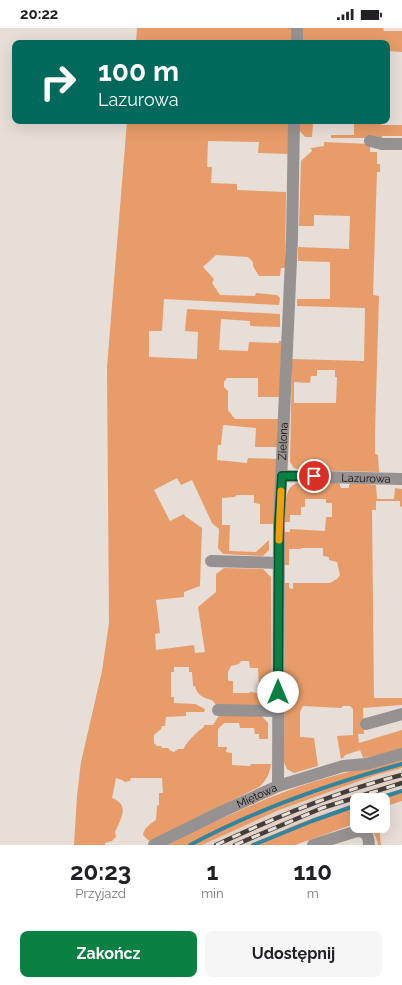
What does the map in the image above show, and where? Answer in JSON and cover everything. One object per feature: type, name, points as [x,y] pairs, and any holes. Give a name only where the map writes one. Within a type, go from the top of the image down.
[{"type":"street","points":[[297,28],[297,40]]},
{"type":"street","name":"Zielona","points":[[278,786],[279,563],[292,238],[294,124]]},
{"type":"street","points":[[370,141],[382,144],[402,144]]},
{"type":"street","name":"Lazurowa","points":[[282,476],[402,479]]},
{"type":"street","points":[[211,561],[279,563]]},
{"type":"street","points":[[218,710],[278,711]]},
{"type":"street","points":[[366,724],[402,714]]},
{"type":"street","name":"Miętowa","points":[[154,845],[278,786],[343,766],[366,764],[402,754]]},
{"type":"street","points":[[313,845],[357,831],[367,834],[370,845]]},
{"type":"shaded area","points":[[137,28],[294,28],[293,40],[136,40]]},
{"type":"shaded area","points":[[301,28],[383,28],[384,31],[402,31],[402,52],[390,51],[390,40],[300,40]]},
{"type":"shaded area","points":[[127,124],[291,124],[290,154],[258,153],[259,142],[208,141],[207,167],[212,167],[211,183],[237,184],[237,190],[286,192],[285,268],[281,268],[280,276],[259,276],[253,266],[253,262],[248,257],[216,255],[203,267],[214,279],[212,283],[220,295],[255,296],[256,293],[277,295],[280,298],[279,305],[164,299],[162,331],[149,331],[149,357],[197,359],[198,332],[185,331],[187,309],[280,314],[280,327],[250,326],[250,321],[221,319],[219,350],[248,351],[249,342],[279,343],[279,341],[284,341],[282,397],[258,397],[258,378],[227,378],[224,382],[224,387],[228,391],[228,410],[235,419],[278,419],[277,447],[255,447],[256,428],[223,425],[221,445],[218,445],[217,460],[247,463],[248,458],[279,459],[274,524],[260,524],[260,504],[254,503],[254,495],[236,495],[235,497],[222,498],[222,525],[230,525],[229,551],[256,552],[269,540],[269,550],[263,556],[223,554],[218,548],[219,529],[212,523],[192,480],[181,485],[177,478],[154,490],[170,521],[184,514],[202,528],[200,586],[184,592],[184,597],[156,600],[160,633],[155,634],[156,650],[194,645],[195,653],[205,652],[198,607],[216,592],[216,574],[224,568],[263,569],[271,577],[272,698],[261,708],[217,706],[212,700],[201,696],[197,692],[195,686],[193,686],[192,672],[189,672],[189,667],[174,667],[174,672],[171,672],[171,697],[174,697],[174,703],[195,704],[205,709],[204,712],[186,712],[186,716],[166,717],[165,726],[162,726],[161,729],[154,735],[154,743],[157,746],[168,748],[174,752],[178,749],[184,749],[189,740],[204,727],[204,725],[213,725],[220,714],[260,714],[268,723],[268,739],[259,739],[259,734],[255,734],[254,728],[240,728],[239,723],[224,723],[218,729],[218,747],[227,747],[226,752],[232,753],[232,765],[250,766],[251,764],[271,764],[270,771],[266,779],[259,787],[149,841],[143,835],[146,828],[156,820],[157,806],[159,805],[159,793],[163,793],[162,778],[131,778],[130,781],[125,782],[116,778],[112,798],[118,801],[123,809],[115,832],[116,837],[112,841],[105,843],[105,845],[74,845],[81,762],[102,671],[109,623],[107,367]],"holes":[[[241,661],[249,661],[250,668],[258,668],[259,685],[268,685],[268,694],[249,692],[233,693],[233,681],[228,680],[228,672],[231,666],[239,664]]]},
{"type":"shaded area","points":[[298,124],[312,124],[312,137],[305,137],[298,129]]},
{"type":"shaded area","points":[[354,124],[402,125],[402,136],[382,136],[382,138],[331,138],[331,135],[354,135]]},
{"type":"shaded area","points":[[324,142],[370,144],[370,152],[377,152],[377,164],[380,164],[380,172],[377,172],[373,295],[379,296],[375,454],[378,455],[379,472],[300,470],[294,468],[290,462],[292,359],[364,361],[365,308],[297,306],[297,299],[330,299],[330,262],[298,261],[298,247],[349,249],[350,216],[314,215],[314,226],[299,226],[301,161],[312,151],[311,148],[324,146]],"holes":[[[317,370],[335,370],[335,377],[337,377],[336,403],[294,403],[294,382],[310,383],[311,376],[317,376]]]},
{"type":"shaded area","points":[[302,482],[339,483],[341,488],[349,488],[351,483],[376,485],[377,499],[394,499],[395,488],[402,489],[402,507],[400,506],[400,501],[376,501],[376,510],[372,510],[374,698],[402,698],[402,705],[363,708],[364,734],[358,734],[359,743],[402,730],[402,750],[363,758],[360,750],[345,755],[341,759],[337,736],[353,735],[353,709],[350,706],[343,706],[341,708],[303,706],[300,712],[300,737],[314,738],[318,766],[294,773],[287,769],[284,762],[285,583],[289,583],[289,588],[293,589],[293,583],[330,583],[337,579],[340,575],[337,562],[329,560],[329,557],[323,556],[323,548],[289,549],[289,565],[284,565],[285,532],[290,532],[290,529],[325,531],[326,517],[332,517],[332,503],[326,503],[326,499],[305,499],[305,507],[301,507],[301,515],[290,515],[290,522],[285,522],[286,497],[288,492],[291,487]]},
{"type":"shaded area","points":[[402,758],[402,768],[376,775],[279,810],[202,845],[167,845],[241,810],[287,791],[330,777]]},
{"type":"shaded area","points":[[402,768],[402,790],[390,793],[350,793],[350,805],[300,823],[249,845],[202,845],[279,810],[376,775]]},
{"type":"shaded area","points":[[402,790],[402,801],[390,805],[390,793]]},
{"type":"shaded area","points":[[350,805],[350,825],[295,845],[249,845],[300,823]]},
{"type":"shaded area","points":[[374,833],[380,833],[381,845],[378,845]]},
{"type":"waterway","points":[[190,845],[241,820],[294,798],[402,764]]},
{"type":"waterway","points":[[390,795],[402,791]]},
{"type":"waterway","points":[[253,845],[350,807]]},
{"type":"railway","points":[[216,845],[261,824],[331,797],[378,781],[402,775]]},
{"type":"railway","points":[[235,845],[322,808],[402,783]]},
{"type":"slow traffic","points":[[279,540],[281,491]]},
{"type":"route","points":[[278,692],[279,524],[282,476],[314,476]]}]
